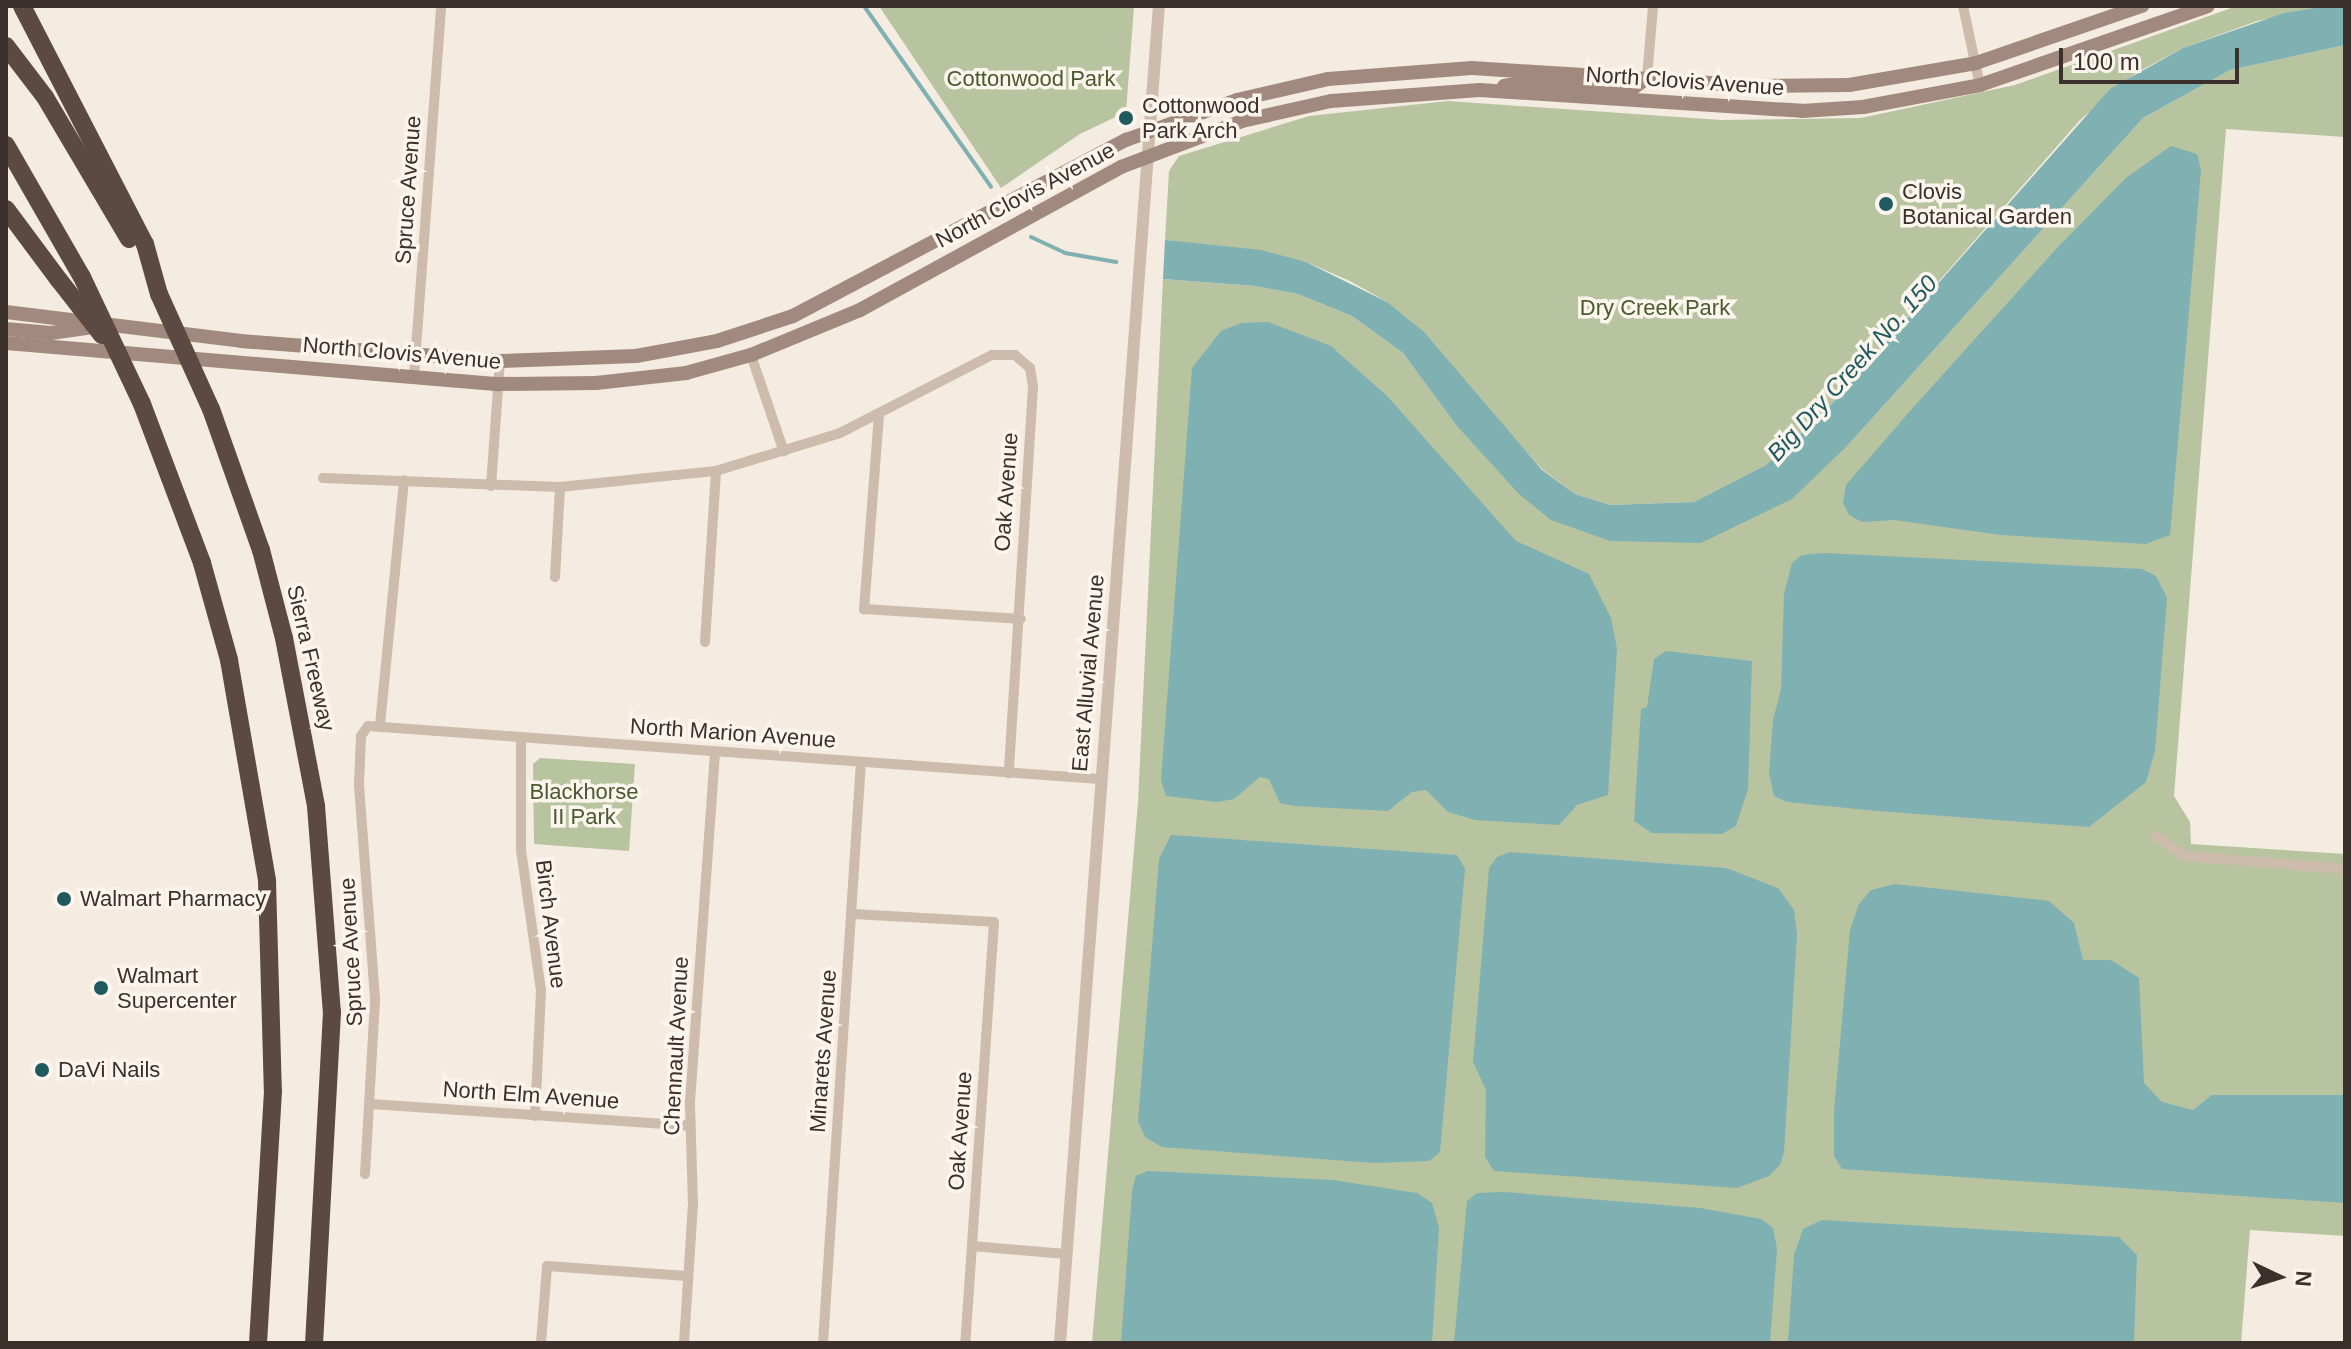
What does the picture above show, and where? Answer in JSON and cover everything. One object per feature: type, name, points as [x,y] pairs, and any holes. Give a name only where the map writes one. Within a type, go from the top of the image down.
[{"type":"highway","points":[[22,6],[145,244],[159,294]]},
{"type":"highway","name":"Sierra Freeway","points":[[6,46],[109,201],[159,294],[211,409],[272,594],[316,806],[332,1012],[314,1343]]},
{"type":"highway","points":[[6,145],[82,277],[142,404],[202,563],[229,660],[267,881],[273,1091],[258,1343]]},
{"type":"highway","points":[[6,209],[123,362]]},
{"type":"main road","name":"North Clovis Avenue","points":[[6,312],[241,341],[500,361],[596,361],[679,350],[793,316],[861,284],[1150,130],[1237,100],[1401,70],[1514,69],[1806,87],[1918,77],[1976,63],[2142,6]]},
{"type":"main road","name":"North Clovis Avenue","points":[[6,343],[498,384],[641,379],[751,355],[860,310],[1019,219],[1148,155],[1242,121],[1331,101],[1480,90],[1802,111],[1920,99],[1980,85],[2208,6]]},
{"type":"main road","points":[[1480,90],[1527,82],[1633,88],[1647,78]]},
{"type":"main road","points":[[751,355],[779,334],[850,303],[861,284]]},
{"type":"main road","points":[[6,329],[51,333],[113,324]]},
{"type":"street","name":"Spruce Avenue","points":[[414,376],[441,6]]},
{"type":"street","name":"East Alluvial Avenue","points":[[1060,1343],[1159,6]]},
{"type":"street","points":[[1647,78],[1653,6]]},
{"type":"street","points":[[1963,6],[1980,85]]},
{"type":"street","points":[[751,355],[784,452]]},
{"type":"street","name":"Oak Avenue","points":[[879,415],[992,355],[1024,361],[1033,387],[1021,619],[1009,773]]},
{"type":"street","points":[[491,486],[500,361]]},
{"type":"street","points":[[323,478],[560,487],[716,471],[784,452],[879,415],[864,609],[1021,619]]},
{"type":"street","points":[[705,642],[716,471]]},
{"type":"street","points":[[380,725],[404,480]]},
{"type":"street","points":[[555,577],[560,487]]},
{"type":"street","name":"North Marion Avenue","points":[[364,729],[380,725],[1100,779]]},
{"type":"street","name":"Spruce Avenue","points":[[364,729],[359,784],[375,998],[365,1174]]},
{"type":"street","name":"Birch Avenue","points":[[521,737],[521,850],[541,991],[535,1116]]},
{"type":"street","name":"Chennault Avenue","points":[[684,1343],[693,1205],[690,1126],[715,752]]},
{"type":"street","name":"Minarets Avenue","points":[[823,1343],[861,762]]},
{"type":"street","points":[[2156,836],[2185,856],[2345,869]]},
{"type":"street","name":"Oak Avenue","points":[[853,914],[994,922],[965,1343]]},
{"type":"street","name":"North Elm Avenue","points":[[371,1104],[690,1126]]},
{"type":"street","points":[[972,1246],[1066,1254]]},
{"type":"street","points":[[541,1343],[547,1266],[687,1276]]},
{"type":"green space","name":"Cottonwood Park","points":[[879,6],[1134,6],[1126,112],[1080,134],[1001,188]]},
{"type":"green space","name":"Dry Creek Park","points":[[2237,6],[2327,6],[2257,21],[2183,48],[2136,73],[2080,120],[1821,416],[1766,465],[1694,502],[1610,505],[1575,494],[1543,470],[1387,302],[1350,281],[1306,262],[1165,240],[1169,171],[1179,156],[1309,116],[1448,101],[1721,120],[1861,118],[2015,85]]},
{"type":"green space","points":[[2345,45],[2345,137],[2226,129],[2174,796],[2190,822],[2191,844],[2345,854],[2345,1236],[2250,1230],[2241,1343],[1092,1343],[1138,802],[1163,279],[1255,286],[1298,294],[1352,316],[1403,353],[1456,425],[1610,541],[1848,445],[2143,118],[2230,70]]},
{"type":"green space","name":"Blackhorse II Park","points":[[540,758],[635,764],[629,851],[534,844],[533,764]]},
{"type":"water","points":[[2345,6],[2345,45],[2230,70],[2143,118],[1848,445],[1792,499],[1701,543],[1610,541],[1551,520],[1520,495],[1456,425],[1403,353],[1352,316],[1298,294],[1255,286],[1163,279],[1165,240],[1261,250],[1306,262],[1387,302],[1424,332],[1542,470],[1575,494],[1610,505],[1694,502],[1766,465],[1821,416],[2110,89],[2183,48],[2284,13]]},
{"type":"water","points":[[2171,146],[2197,154],[2201,170],[2170,535],[2146,544],[2001,535],[1894,520],[1862,522],[1849,515],[1843,503],[1846,485],[1910,411],[2057,248],[2127,177]]},
{"type":"water","points":[[1268,322],[1331,346],[1388,397],[1516,541],[1589,574],[1611,618],[1617,649],[1608,795],[1577,805],[1559,825],[1475,820],[1448,812],[1426,790],[1412,792],[1388,811],[1294,806],[1280,803],[1269,779],[1260,777],[1234,799],[1217,802],[1166,796],[1161,780],[1192,368],[1221,331],[1241,323]]},
{"type":"water","points":[[1824,553],[2142,569],[2156,576],[2167,598],[2155,751],[2146,782],[2089,827],[1877,811],[1787,802],[1774,796],[1769,773],[1773,720],[1781,689],[1784,594],[1792,563],[1802,555]]},
{"type":"water","points":[[1666,651],[1752,661],[1748,789],[1736,826],[1722,834],[1652,833],[1634,821],[1641,709],[1647,707],[1654,659]]},
{"type":"water","points":[[1171,835],[1457,855],[1465,869],[1440,1152],[1429,1161],[1374,1163],[1162,1147],[1145,1137],[1138,1121],[1159,859]]},
{"type":"water","points":[[1510,852],[1726,868],[1778,888],[1794,910],[1797,934],[1784,1152],[1780,1165],[1769,1176],[1737,1188],[1494,1171],[1485,1157],[1486,1090],[1473,1062],[1489,868],[1497,857]]},
{"type":"water","points":[[1895,884],[2049,901],[2074,923],[2083,960],[2111,960],[2139,978],[2144,1083],[2162,1102],[2193,1110],[2212,1095],[2345,1095],[2345,1203],[1842,1169],[1834,1156],[1834,1111],[1850,930],[1859,904],[1871,890]]},
{"type":"water","points":[[1148,1171],[1333,1180],[1417,1193],[1432,1203],[1439,1228],[1432,1343],[1121,1343],[1132,1191],[1136,1176]]},
{"type":"water","points":[[1504,1192],[1700,1208],[1761,1219],[1773,1228],[1777,1249],[1770,1343],[1454,1343],[1467,1201],[1477,1193]]},
{"type":"water","points":[[1822,1220],[2119,1237],[2137,1255],[2134,1343],[1788,1343],[1794,1255],[1803,1229]]},
{"type":"waterway","name":"Big Dry Creek No. 150","points":[[864,6],[991,187]]},
{"type":"waterway","name":"Big Dry Creek No. 150","points":[[1031,237],[1065,253],[1116,262]]},
{"type":"place","name":"Cottonwood Park Arch","points":[[1126,118]]},
{"type":"place","name":"Clovis Botanical Garden","points":[[1886,204]]},
{"type":"place","name":"Walmart Pharmacy","points":[[64,899]]},
{"type":"place","name":"Walmart Supercenter","points":[[101,988]]},
{"type":"place","name":"DaVi Nails","points":[[42,1070]]}]
